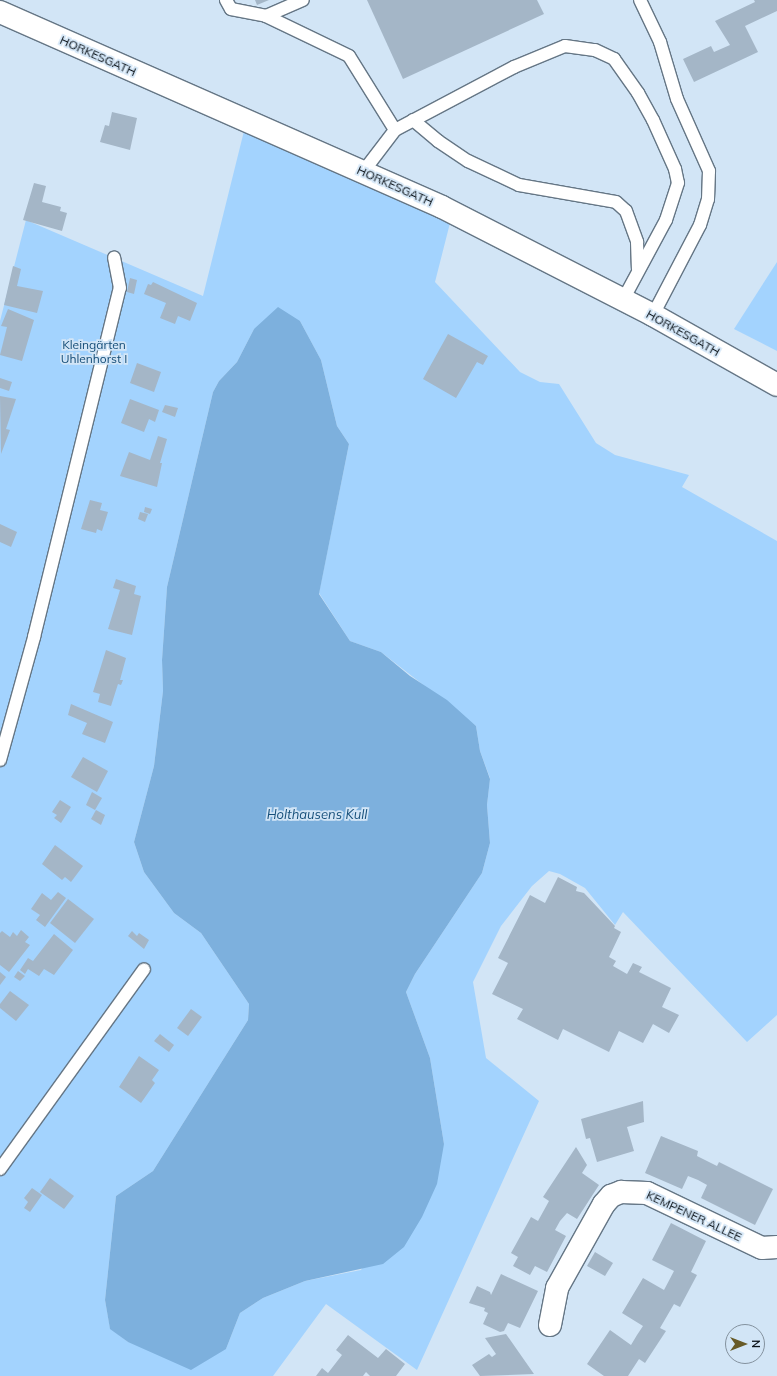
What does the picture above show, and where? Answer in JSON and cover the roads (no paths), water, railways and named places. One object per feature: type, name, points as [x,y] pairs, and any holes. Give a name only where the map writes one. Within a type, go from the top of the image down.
[{"type":"street","name":"HORKESGATH","points":[[0,12],[442,206],[653,315],[777,385]]},
{"type":"street","name":"KEMPENER ALLEE","points":[[550,1325],[557,1288],[604,1204],[611,1196],[621,1192],[647,1193],[762,1248],[777,1247]]},
{"type":"lane","points":[[226,0],[231,9],[266,16],[349,56],[395,130]]},
{"type":"lane","points":[[266,16],[303,0]]},
{"type":"lane","points":[[640,0],[660,42],[677,99],[710,171],[708,199],[700,225],[653,315]]},
{"type":"lane","points":[[363,172],[395,130],[413,120],[514,67],[565,46],[595,50],[614,60],[638,93],[653,120],[675,169],[678,183],[671,208],[623,300]]},
{"type":"lane","points":[[413,120],[438,142],[468,161],[519,185],[616,202],[626,211],[637,242],[639,257],[637,274]]},
{"type":"lane","points":[[0,760],[34,637],[120,288],[114,258]]},
{"type":"lane","points":[[0,1169],[144,969]]},
{"type":"water","name":"Holthausens Kull","points":[[278,307],[300,321],[321,360],[337,426],[349,444],[319,594],[350,641],[381,652],[410,676],[447,700],[476,726],[480,751],[490,779],[487,805],[490,843],[482,873],[415,974],[406,992],[430,1058],[444,1144],[437,1184],[422,1217],[404,1247],[383,1264],[305,1281],[263,1298],[240,1313],[226,1349],[191,1370],[128,1342],[110,1329],[105,1300],[116,1196],[153,1171],[248,1020],[249,1004],[201,933],[174,913],[144,872],[134,842],[154,766],[163,691],[162,660],[167,587],[213,392],[219,381],[237,362],[254,329]]},
{"type":"park label","name":"Kleingärten Uhlenhorst I","points":[[94,352]]}]
